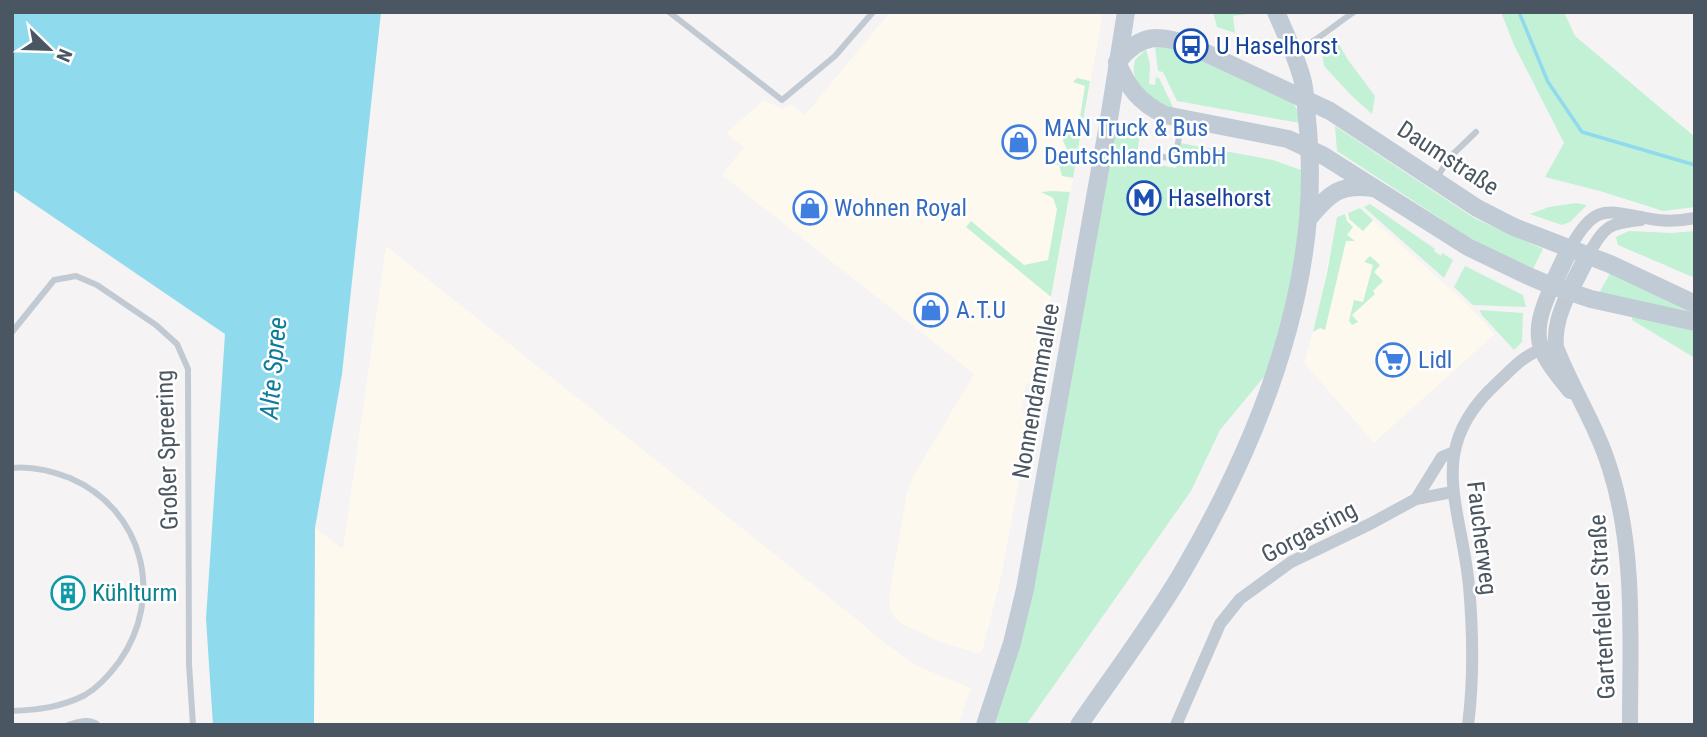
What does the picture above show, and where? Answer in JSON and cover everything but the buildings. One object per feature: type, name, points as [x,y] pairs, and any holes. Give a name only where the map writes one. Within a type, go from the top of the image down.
[{"type":"main road","name":"Nonnendammallee","points":[[985,725],[1026,589],[1110,119],[1126,12]]},
{"type":"main road","points":[[1079,725],[1181,574],[1203,536],[1239,463],[1283,345],[1296,296],[1309,218],[1309,148],[1303,83],[1276,12]]},
{"type":"main road","name":"Daumstraße","points":[[1117,62],[1128,48],[1138,42],[1148,38],[1169,38],[1305,99],[1354,126],[1477,208],[1514,227],[1588,255],[1695,304]]},
{"type":"main road","points":[[1117,62],[1132,92],[1146,106],[1165,115],[1288,139],[1309,148],[1376,188],[1468,247],[1560,289],[1695,321]]},
{"type":"main road","points":[[1309,218],[1324,200],[1338,190],[1352,186],[1376,188]]},
{"type":"main road","points":[[1560,289],[1570,248]]},
{"type":"main road","points":[[1560,289],[1588,255]]},
{"type":"street","points":[[1570,248],[1586,223],[1602,213],[1622,212],[1651,219]]},
{"type":"street","points":[[1588,255],[1606,228],[1612,224],[1651,219],[1695,218]]},
{"type":"street","points":[[1540,350],[1539,323],[1560,289]]},
{"type":"street","name":"Gartenfelder Straße","points":[[1560,289],[1556,347],[1604,449],[1624,525],[1630,631],[1630,725]]},
{"type":"street","name":"Gartenfelder Straße","points":[[1540,350],[1550,367],[1585,409]]},
{"type":"street","name":"Faucherweg","points":[[1468,725],[1472,668],[1469,583],[1452,492],[1454,452],[1464,422],[1486,393],[1521,361],[1540,350]]},
{"type":"street","name":"Gorgasring","points":[[1416,499],[1442,457],[1454,452]]},
{"type":"street","name":"Gorgasring","points":[[1176,725],[1220,624],[1240,599],[1291,562],[1416,499],[1452,492]]},
{"type":"lane","points":[[669,12],[782,100],[835,57],[873,12]]},
{"type":"lane","points":[[1293,51],[1312,44],[1326,30],[1354,12]]},
{"type":"lane","points":[[1140,153],[1175,159],[1182,119]]},
{"type":"lane","points":[[1435,181],[1451,158],[1476,132]]},
{"type":"lane","name":"Großer Spreering","points":[[12,331],[54,280],[76,276],[97,285],[156,325],[177,344],[188,369],[189,664],[193,725]]},
{"type":"lane","points":[[12,468],[53,471],[81,483],[106,501],[126,523],[138,550],[144,587],[141,621],[128,649],[110,675],[87,694],[61,705],[39,710],[12,711]]},
{"type":"lane","points":[[68,725],[80,721],[95,722],[98,725]]},
{"type":"shaded area","points":[[890,12],[1103,12],[1036,385],[1026,383],[1021,410],[1030,418],[1002,573],[982,652],[977,653],[943,643],[904,625],[895,618],[890,609],[889,596],[912,478],[974,374],[722,175],[744,147],[726,133],[764,100],[783,109],[791,104],[805,115]]},
{"type":"shaded area","points":[[1360,208],[1464,301],[1495,334],[1374,443],[1304,363],[1318,313],[1337,217]]},
{"type":"shaded area","points":[[386,246],[875,636],[917,666],[971,688],[958,725],[314,725],[315,528],[343,549]]},
{"type":"green space","points":[[1213,12],[1262,12],[1233,16],[1235,33],[1217,27]]},
{"type":"green space","points":[[1501,12],[1564,12],[1575,36],[1695,137],[1695,207],[1663,211],[1545,177],[1564,143],[1514,45]]},
{"type":"green space","points":[[1333,34],[1348,60],[1375,96],[1372,114],[1324,66],[1322,49]]},
{"type":"green space","points":[[1155,46],[1175,47],[1292,101],[1299,113],[1300,123],[1177,101],[1163,72],[1158,71]]},
{"type":"green space","points":[[1146,49],[1150,65],[1149,84],[1155,85],[1156,77],[1159,78],[1174,109],[1150,97],[1138,85],[1135,78],[1135,60]]},
{"type":"green space","points":[[1077,78],[1090,81],[1073,178],[1062,176],[1059,165],[1045,163],[1049,158],[1060,159],[1066,155],[1067,149],[1063,141],[1065,128],[1078,130],[1085,86],[1073,82]]},
{"type":"green space","points":[[1115,124],[1140,133],[1136,161],[1176,168],[1180,143],[1273,160],[1304,171],[1293,281],[1268,372],[1220,430],[1191,491],[1026,725],[991,725]]},
{"type":"green space","points":[[1335,126],[1474,218],[1543,249],[1533,269],[1470,238],[1337,151]]},
{"type":"green space","points":[[1041,192],[1070,192],[1051,297],[966,227],[971,221],[1024,265],[1048,260],[1057,209],[1053,198]]},
{"type":"green space","points":[[1576,203],[1587,205],[1570,222],[1562,225],[1530,214],[1549,207]]},
{"type":"green space","points":[[1370,204],[1435,249],[1441,256],[1442,253],[1453,260],[1444,278],[1364,207]]},
{"type":"green space","points":[[1360,208],[1373,220],[1363,231],[1349,219],[1348,213]]},
{"type":"green space","points":[[1345,214],[1353,227],[1347,235],[1355,241],[1346,241],[1325,330],[1320,328],[1313,332],[1337,217]]},
{"type":"green space","points":[[1629,231],[1695,231],[1695,278],[1618,245],[1616,237]]},
{"type":"green space","points":[[1370,256],[1380,265],[1374,272],[1383,281],[1373,291],[1375,294],[1352,315],[1358,322],[1352,325],[1349,321],[1354,300],[1363,302],[1373,265],[1364,262]]},
{"type":"green space","points":[[1465,266],[1523,295],[1526,307],[1473,305],[1454,287]]},
{"type":"green space","points":[[1611,272],[1695,309],[1695,315],[1599,293]]},
{"type":"green space","points":[[1480,310],[1523,313],[1522,342],[1514,350]]},
{"type":"green space","points":[[1633,313],[1695,328],[1695,358],[1632,320]]},
{"type":"water","name":"Alte Spree","points":[[12,12],[381,12],[342,374],[315,528],[314,725],[213,725],[206,619],[225,334],[12,189]]},
{"type":"waterway","points":[[1519,12],[1548,82],[1582,132],[1695,165]]},
{"type":"place","name":"U Haselhorst","points":[[1191,46]]},
{"type":"place","name":"MAN Truck & Bus Deutschland GmbH","points":[[1019,142]]},
{"type":"place","name":"Haselhorst","points":[[1144,198]]},
{"type":"place","name":"Wohnen Royal","points":[[810,208]]},
{"type":"place","name":"A.T.U","points":[[931,310]]},
{"type":"place","name":"Lidl","points":[[1393,360]]},
{"type":"place","name":"Kühlturm","points":[[68,593]]}]
